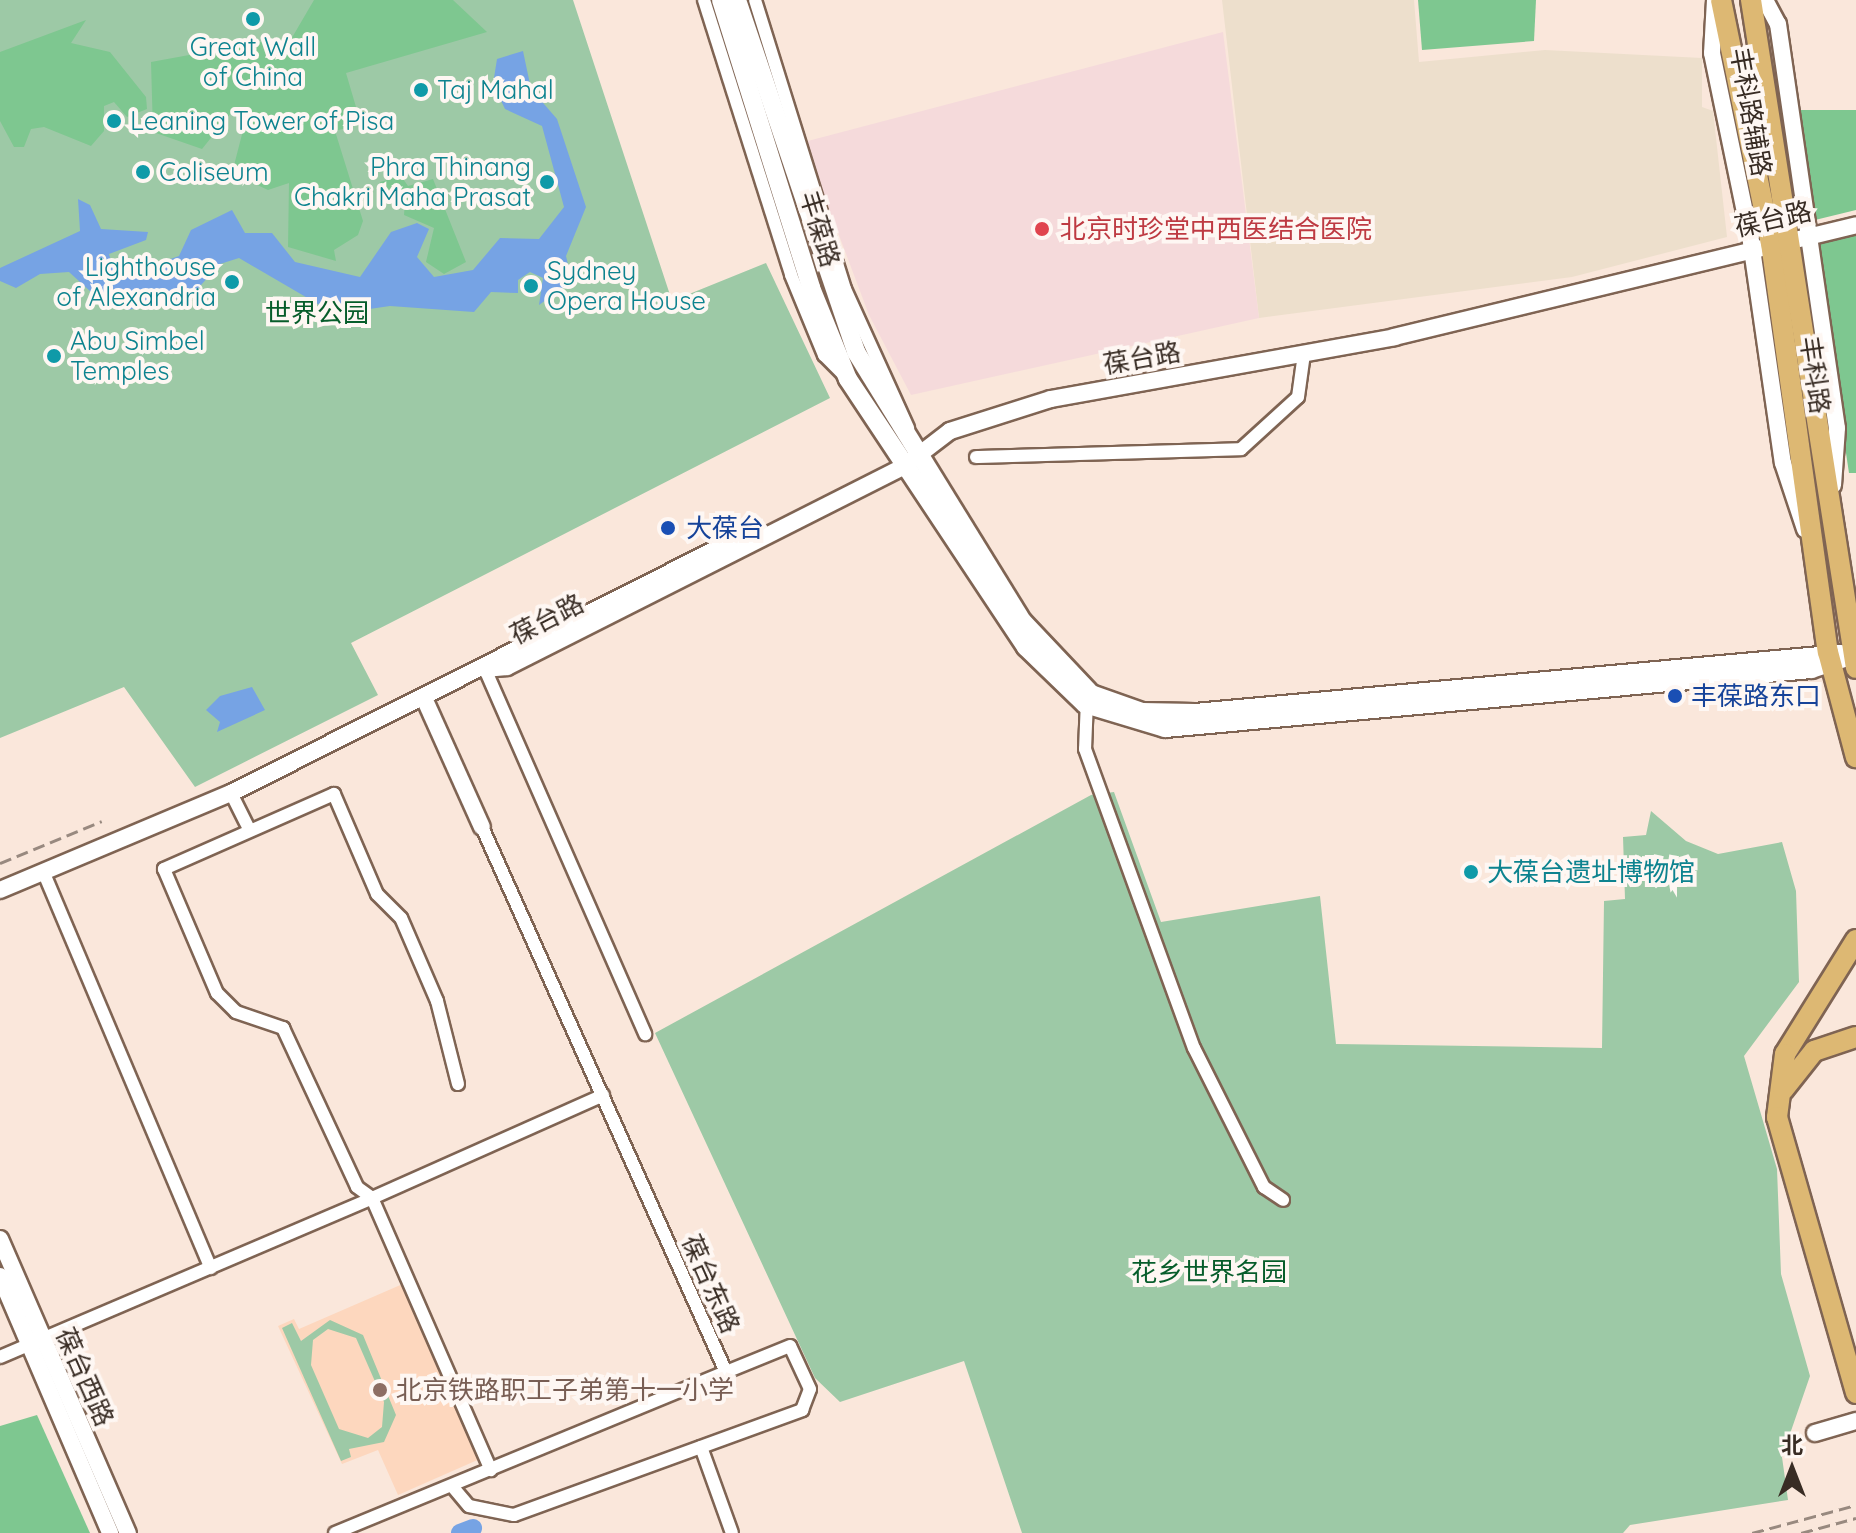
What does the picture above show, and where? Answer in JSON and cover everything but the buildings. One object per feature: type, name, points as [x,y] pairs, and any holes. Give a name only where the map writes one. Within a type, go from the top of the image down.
[{"type":"main road","name":"丰葆路","points":[[721,0],[811,288],[848,379],[905,461]]},
{"type":"main road","name":"丰葆路","points":[[737,0],[832,294],[905,461]]},
{"type":"main road","name":"丰科路","points":[[1718,0],[1780,241],[1855,659]]},
{"type":"main road","name":"丰科路","points":[[1751,0],[1815,561],[1830,659],[1856,757]]},
{"type":"main road","points":[[905,461],[1023,622],[1088,699],[1165,728],[1830,659],[1855,659]]},
{"type":"main road","points":[[1856,940],[1785,1054],[1777,1117],[1856,1393]]},
{"type":"main road","points":[[1777,1117],[1795,1068],[1814,1051],[1856,1037]]},
{"type":"street","points":[[704,0],[803,309],[824,355],[848,379]]},
{"type":"street","points":[[755,0],[840,275],[902,403],[905,461]]},
{"type":"street","name":"丰科路辅路","points":[[1765,0],[1778,24],[1780,241]]},
{"type":"street","name":"葆台路","points":[[0,890],[231,793],[485,669],[590,609],[905,461],[950,431],[1051,399],[1304,354],[1602,290],[1780,241],[1856,225]]},
{"type":"street","points":[[976,457],[1241,449],[1298,397],[1304,354]]},
{"type":"street","points":[[485,669],[645,1034]]},
{"type":"street","points":[[424,698],[482,827]]},
{"type":"street","points":[[1088,699],[1085,749],[1194,1048],[1264,1187],[1283,1200]]},
{"type":"street","points":[[231,793],[249,829]]},
{"type":"street","points":[[458,1084],[437,1001],[401,918],[377,894],[334,794],[164,869],[217,993],[236,1012],[283,1028],[357,1187],[372,1198],[491,1470]]},
{"type":"street","name":"葆台东路","points":[[335,1533],[726,1372],[482,827]]},
{"type":"street","points":[[43,871],[211,1268]]},
{"type":"street","points":[[0,1357],[211,1268],[603,1095]]},
{"type":"street","name":"葆台西路","points":[[0,1239],[36,1343],[110,1533]]},
{"type":"street","name":"葆台西路","points":[[0,1276],[128,1533]]},
{"type":"street","points":[[452,1486],[469,1506],[514,1515],[802,1410],[810,1389],[790,1346],[726,1372]]},
{"type":"street","points":[[1815,1433],[1856,1421]]},
{"type":"street","points":[[701,1447],[732,1533]]},
{"type":"shaded area","points":[[1222,0],[1414,0],[1419,62],[1545,50],[1702,58],[1702,107],[1713,111],[1727,237],[1572,277],[1259,318]]},
{"type":"shaded area","name":"北京时珍堂中西医结合医院","points":[[1223,32],[1259,318],[911,395],[869,315],[804,142]]},
{"type":"shaded area","name":"北京铁路职工子弟第十一小学","points":[[405,1283],[482,1458],[398,1495],[378,1450],[342,1464],[278,1326],[294,1319],[299,1329]]},
{"type":"green space","name":"世界公园","points":[[0,0],[573,0],[672,301],[766,263],[830,398],[351,643],[378,695],[195,787],[124,687],[0,738]]},
{"type":"green space","points":[[314,0],[453,0],[487,32],[346,73],[361,124],[335,131],[363,221],[358,235],[334,250],[336,261],[288,247],[289,183],[268,190],[232,173],[246,119],[235,108],[202,149],[153,132],[151,62],[266,41],[267,52],[290,41]]},
{"type":"green space","points":[[1418,0],[1536,0],[1534,41],[1422,50]]},
{"type":"green space","points":[[86,20],[71,43],[110,52],[146,97],[147,109],[127,117],[114,102],[104,106],[104,131],[91,146],[44,127],[31,129],[24,147],[14,147],[0,121],[0,52]]},
{"type":"green space","points":[[1796,110],[1856,110],[1856,210],[1815,220]]},
{"type":"green space","points":[[401,176],[408,186],[433,179],[466,262],[444,274],[426,262],[434,228],[404,215],[405,201],[379,193],[380,182]]},
{"type":"green space","points":[[1856,231],[1856,473],[1849,473],[1814,240]]},
{"type":"green space","name":"花乡世界名园","points":[[1114,792],[1161,922],[1320,896],[1336,1044],[1602,1048],[1604,901],[1625,899],[1623,837],[1646,835],[1651,811],[1686,841],[1718,854],[1782,842],[1796,891],[1799,982],[1744,1056],[1777,1169],[1781,1274],[1810,1376],[1782,1457],[1788,1500],[1630,1525],[1623,1533],[1022,1533],[964,1361],[840,1402],[815,1378],[655,1033],[1091,795]]},
{"type":"green space","points":[[330,1320],[363,1335],[396,1415],[384,1442],[349,1449],[351,1457],[341,1461],[282,1328],[292,1323],[301,1341]],"holes":[[[328,1329],[356,1338],[384,1402],[382,1427],[368,1438],[339,1429],[311,1365],[313,1340]]]},
{"type":"green space","points":[[37,1415],[90,1533],[0,1533],[0,1426]]},
{"type":"water","points":[[523,51],[531,89],[557,119],[586,207],[566,256],[572,281],[539,305],[543,278],[530,272],[518,280],[518,293],[491,292],[474,312],[390,306],[335,314],[239,258],[220,264],[192,295],[128,310],[101,301],[69,272],[40,274],[16,288],[0,281],[0,268],[80,231],[78,199],[90,205],[101,229],[148,232],[146,240],[109,254],[116,278],[179,256],[191,230],[232,210],[245,233],[272,233],[295,262],[360,277],[391,232],[417,223],[429,229],[417,257],[434,277],[473,270],[500,238],[539,239],[564,207],[542,126],[505,109],[493,84],[497,59]]},
{"type":"water","points":[[252,687],[265,710],[217,732],[220,722],[206,710],[220,696]]},
{"type":"waterway","points":[[460,1533],[473,1528]]},
{"type":"railway","points":[[0,863],[102,821]]},
{"type":"railway","points":[[1752,1533],[1856,1505]]},
{"type":"railway","points":[[1801,1533],[1856,1518]]},
{"type":"place","name":"Great Wall of China","points":[[253,19]]},
{"type":"place","name":"Taj Mahal","points":[[421,90]]},
{"type":"place","name":"Leaning Tower of Pisa","points":[[114,121]]},
{"type":"place","name":"Coliseum","points":[[143,172]]},
{"type":"place","name":"Phra Thinang Chakri Maha Prasat","points":[[547,182]]},
{"type":"place","name":"北京时珍堂中西医结合医院","points":[[1042,229]]},
{"type":"place","name":"Lighthouse of Alexandria","points":[[232,282]]},
{"type":"place","name":"Sydney Opera House","points":[[531,286]]},
{"type":"place","name":"Abu Simbel Temples","points":[[54,356]]},
{"type":"place","name":"大葆台","points":[[668,528]]},
{"type":"place","name":"丰葆路东口","points":[[1675,696]]},
{"type":"place","name":"大葆台遗址博物馆","points":[[1471,872]]},
{"type":"place","name":"北京铁路职工子弟第十一小学","points":[[380,1390]]}]
